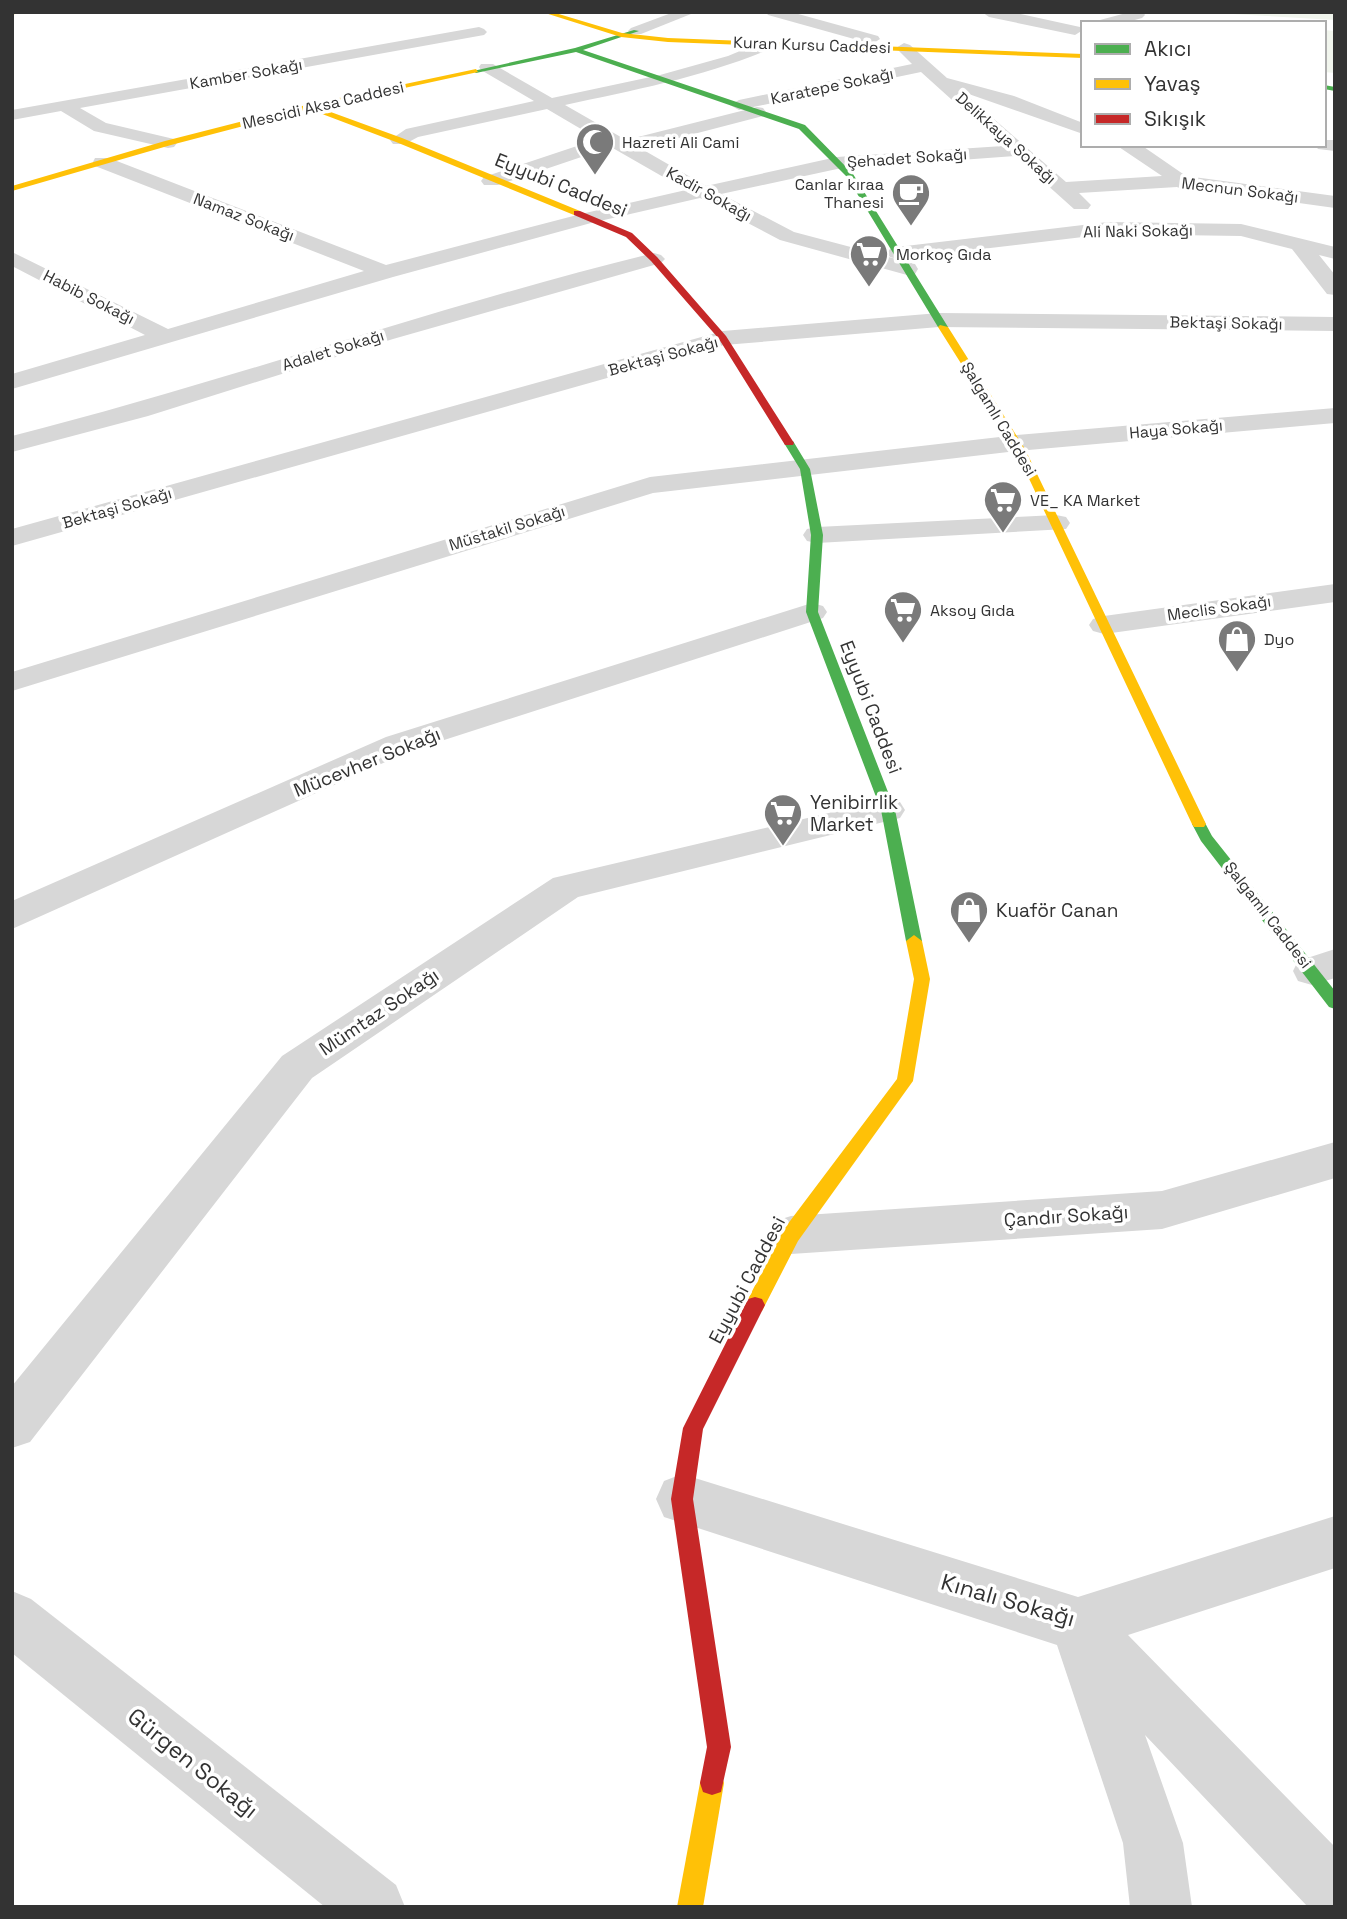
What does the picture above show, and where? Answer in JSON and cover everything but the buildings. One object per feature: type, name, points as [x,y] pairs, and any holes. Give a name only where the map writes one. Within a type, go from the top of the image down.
[{"type":"street","points":[[12,13],[18,12]]},
{"type":"street","name":"Kuran Kursu Caddesi","points":[[545,12],[668,40],[1081,56]]},
{"type":"street","name":"Kuran Kursu Caddesi","points":[[575,12],[628,33],[872,38],[1081,48]]},
{"type":"street","points":[[628,33],[689,12]]},
{"type":"street","points":[[774,12],[872,38]]},
{"type":"street","points":[[989,12],[1079,29]]},
{"type":"street","points":[[1110,21],[1132,13]]},
{"type":"street","points":[[1047,47],[1079,29]]},
{"type":"street","name":"Kamber Sokağı","points":[[14,112],[66,107],[479,32]]},
{"type":"street","name":"Mescidi Aksa Caddesi","points":[[12,190],[168,143],[309,107],[576,50],[628,33]]},
{"type":"street","points":[[399,140],[412,133],[663,79],[734,59],[769,44]]},
{"type":"street","name":"Delikkaya Sokağı","points":[[904,48],[1108,228]]},
{"type":"street","name":"Şalgamlı Caddesi","points":[[576,50],[802,127],[828,149],[837,163],[860,187],[871,212],[1017,443],[1206,838],[1324,967],[1335,1003]]},
{"type":"street","name":"Kadir Sokağı","points":[[487,67],[786,236],[902,261]]},
{"type":"street","points":[[931,72],[1081,128]]},
{"type":"street","name":"Karatepe Sokağı","points":[[739,105],[931,72]]},
{"type":"street","points":[[1008,100],[1070,105]]},
{"type":"street","points":[[66,107],[100,127],[168,143]]},
{"type":"street","name":"Eyyubi Caddesi","points":[[309,107],[399,140],[491,181],[629,235],[654,259],[723,338],[805,469],[817,535],[813,612],[888,810],[922,979],[905,1080],[791,1236],[693,1428],[682,1499],[719,1747],[690,1907]]},
{"type":"street","points":[[491,181],[618,143],[757,111]]},
{"type":"street","points":[[1130,147],[1182,181],[1241,230]]},
{"type":"street","name":"Şehadet Sokağı","points":[[12,382],[385,272],[588,218],[703,191],[837,163],[1019,150]]},
{"type":"street","name":"Namaz Sokağı","points":[[102,162],[385,272]]},
{"type":"street","name":"Mecnun Sokağı","points":[[1062,188],[1182,181],[1335,202]]},
{"type":"street","name":"Ali Naki Sokağı","points":[[902,261],[1108,228],[1241,230],[1301,247],[1335,253]]},
{"type":"street","points":[[1301,247],[1335,289]]},
{"type":"street","name":"Habib Sokağı","points":[[12,258],[166,337]]},
{"type":"street","name":"Adalet Sokağı","points":[[12,444],[139,411],[385,334],[654,259]]},
{"type":"street","name":"Bektaşi Sokağı","points":[[12,538],[723,338],[939,320],[1335,324]]},
{"type":"street","name":"Haya Sokağı","points":[[1017,443],[1335,415]]},
{"type":"street","name":"Müstakil Sokağı","points":[[12,682],[650,485],[1017,443]]},
{"type":"street","points":[[817,535],[1056,523]]},
{"type":"street","name":"Meclis Sokağı","points":[[1104,625],[1335,593]]},
{"type":"street","name":"Mücevher Sokağı","points":[[12,916],[398,744],[813,612]]},
{"type":"street","name":"Mümtaz Sokağı","points":[[12,1424],[297,1067],[566,887],[888,810]]},
{"type":"street","name":"Çandır Sokağı","points":[[791,1236],[1162,1209],[1335,1160]]},
{"type":"street","name":"Kınalı Sokağı","points":[[682,1499],[1078,1624],[1335,1542]]},
{"type":"street","name":"Gürgen Sokağı","points":[[12,1618],[374,1907]]},
{"type":"street","points":[[1078,1624],[1335,1891]]},
{"type":"street","points":[[1078,1624],[1153,1843],[1161,1907]]},
{"type":"shaded area","points":[[1198,12],[1335,12],[1335,20]]},
{"type":"shaded area","points":[[1326,30],[1335,31],[1335,73],[1326,72]]},
{"type":"traffic: fast","points":[[476,71],[576,50],[636,31]]},
{"type":"traffic: fast","points":[[576,50],[802,127],[850,176],[943,327]]},
{"type":"traffic: fast","points":[[1326,87],[1335,89]]},
{"type":"traffic: fast","points":[[789,443],[805,469],[817,535],[812,612],[888,810],[914,941]]},
{"type":"traffic: fast","points":[[1199,824],[1206,838],[1335,1003]]},
{"type":"traffic: slow","points":[[12,13],[18,12]]},
{"type":"traffic: slow","points":[[545,12],[621,35],[668,40],[1081,56]]},
{"type":"traffic: slow","points":[[12,189],[168,143],[309,107],[476,71]]},
{"type":"traffic: slow","points":[[309,107],[399,140],[577,213]]},
{"type":"traffic: slow","points":[[943,327],[1020,449],[1199,824]]},
{"type":"traffic: slow","points":[[755,1305],[791,1235],[905,1081],[922,979],[914,941]]},
{"type":"traffic: slow","points":[[690,1907],[712,1783]]},
{"type":"traffic: jam","points":[[577,213],[629,235],[654,259],[723,338],[789,443]]},
{"type":"traffic: jam","points":[[712,1783],[719,1747],[682,1499],[693,1428],[755,1305]]},
{"type":"place","name":"Hazreti Ali Cami","points":[[595,176]]},
{"type":"place","name":"Canlar kıraa Thanesi","points":[[911,227]]},
{"type":"place","name":"Morkoç Gıda","points":[[869,288]]},
{"type":"place","name":"VE_ KA Market","points":[[1003,534]]},
{"type":"place","name":"Aksoy Gıda","points":[[903,644]]},
{"type":"place","name":"Dyo","points":[[1237,673]]},
{"type":"place","name":"Yenibirrlik Market","points":[[783,847]]},
{"type":"place","name":"Kuaför Canan","points":[[969,944]]}]
